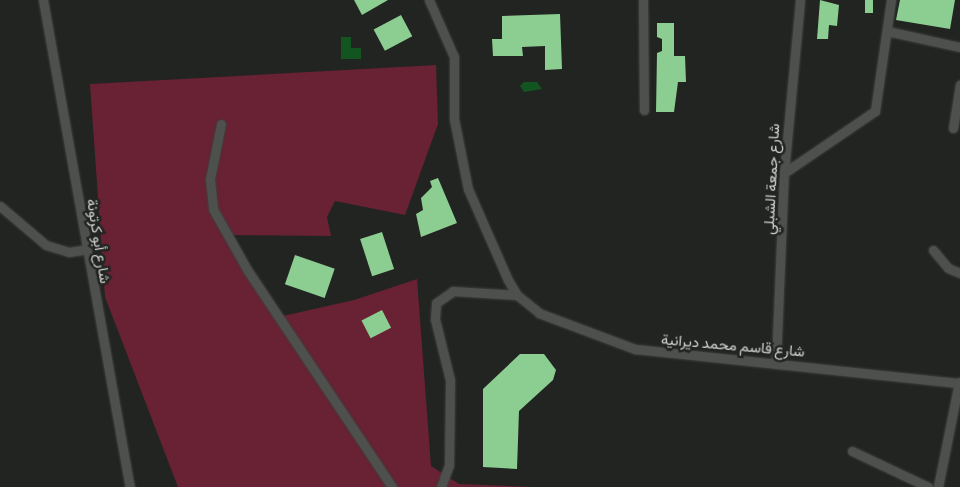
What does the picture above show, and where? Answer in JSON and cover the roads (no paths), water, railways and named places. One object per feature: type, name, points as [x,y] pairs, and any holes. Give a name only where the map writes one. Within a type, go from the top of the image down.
[{"type":"street","points":[[429,0],[454,57],[454,119],[468,189],[517,295],[449,292],[434,307],[450,380],[448,465],[441,487]]},
{"type":"street","points":[[643,0],[644,110]]},
{"type":"street","name":"شارع جمعة الشبلي","points":[[776,361],[784,173],[800,0]]},
{"type":"street","points":[[784,173],[875,111],[890,0]]},
{"type":"street","name":"شارع أبو كرتونة","points":[[45,1],[130,487]]},
{"type":"street","points":[[886,32],[960,47]]},
{"type":"street","points":[[952,128],[960,85]]},
{"type":"street","points":[[221,124],[210,178],[213,210],[248,271],[392,487]]},
{"type":"street","points":[[0,206],[46,245],[69,252],[87,249]]},
{"type":"street","points":[[933,250],[948,268],[960,273]]},
{"type":"street","name":"شارع قاسم محمد ديرانية","points":[[517,295],[552,321],[635,349],[776,361],[959,382]]},
{"type":"street","points":[[938,487],[959,382]]},
{"type":"street","points":[[852,451],[928,487]]}]
